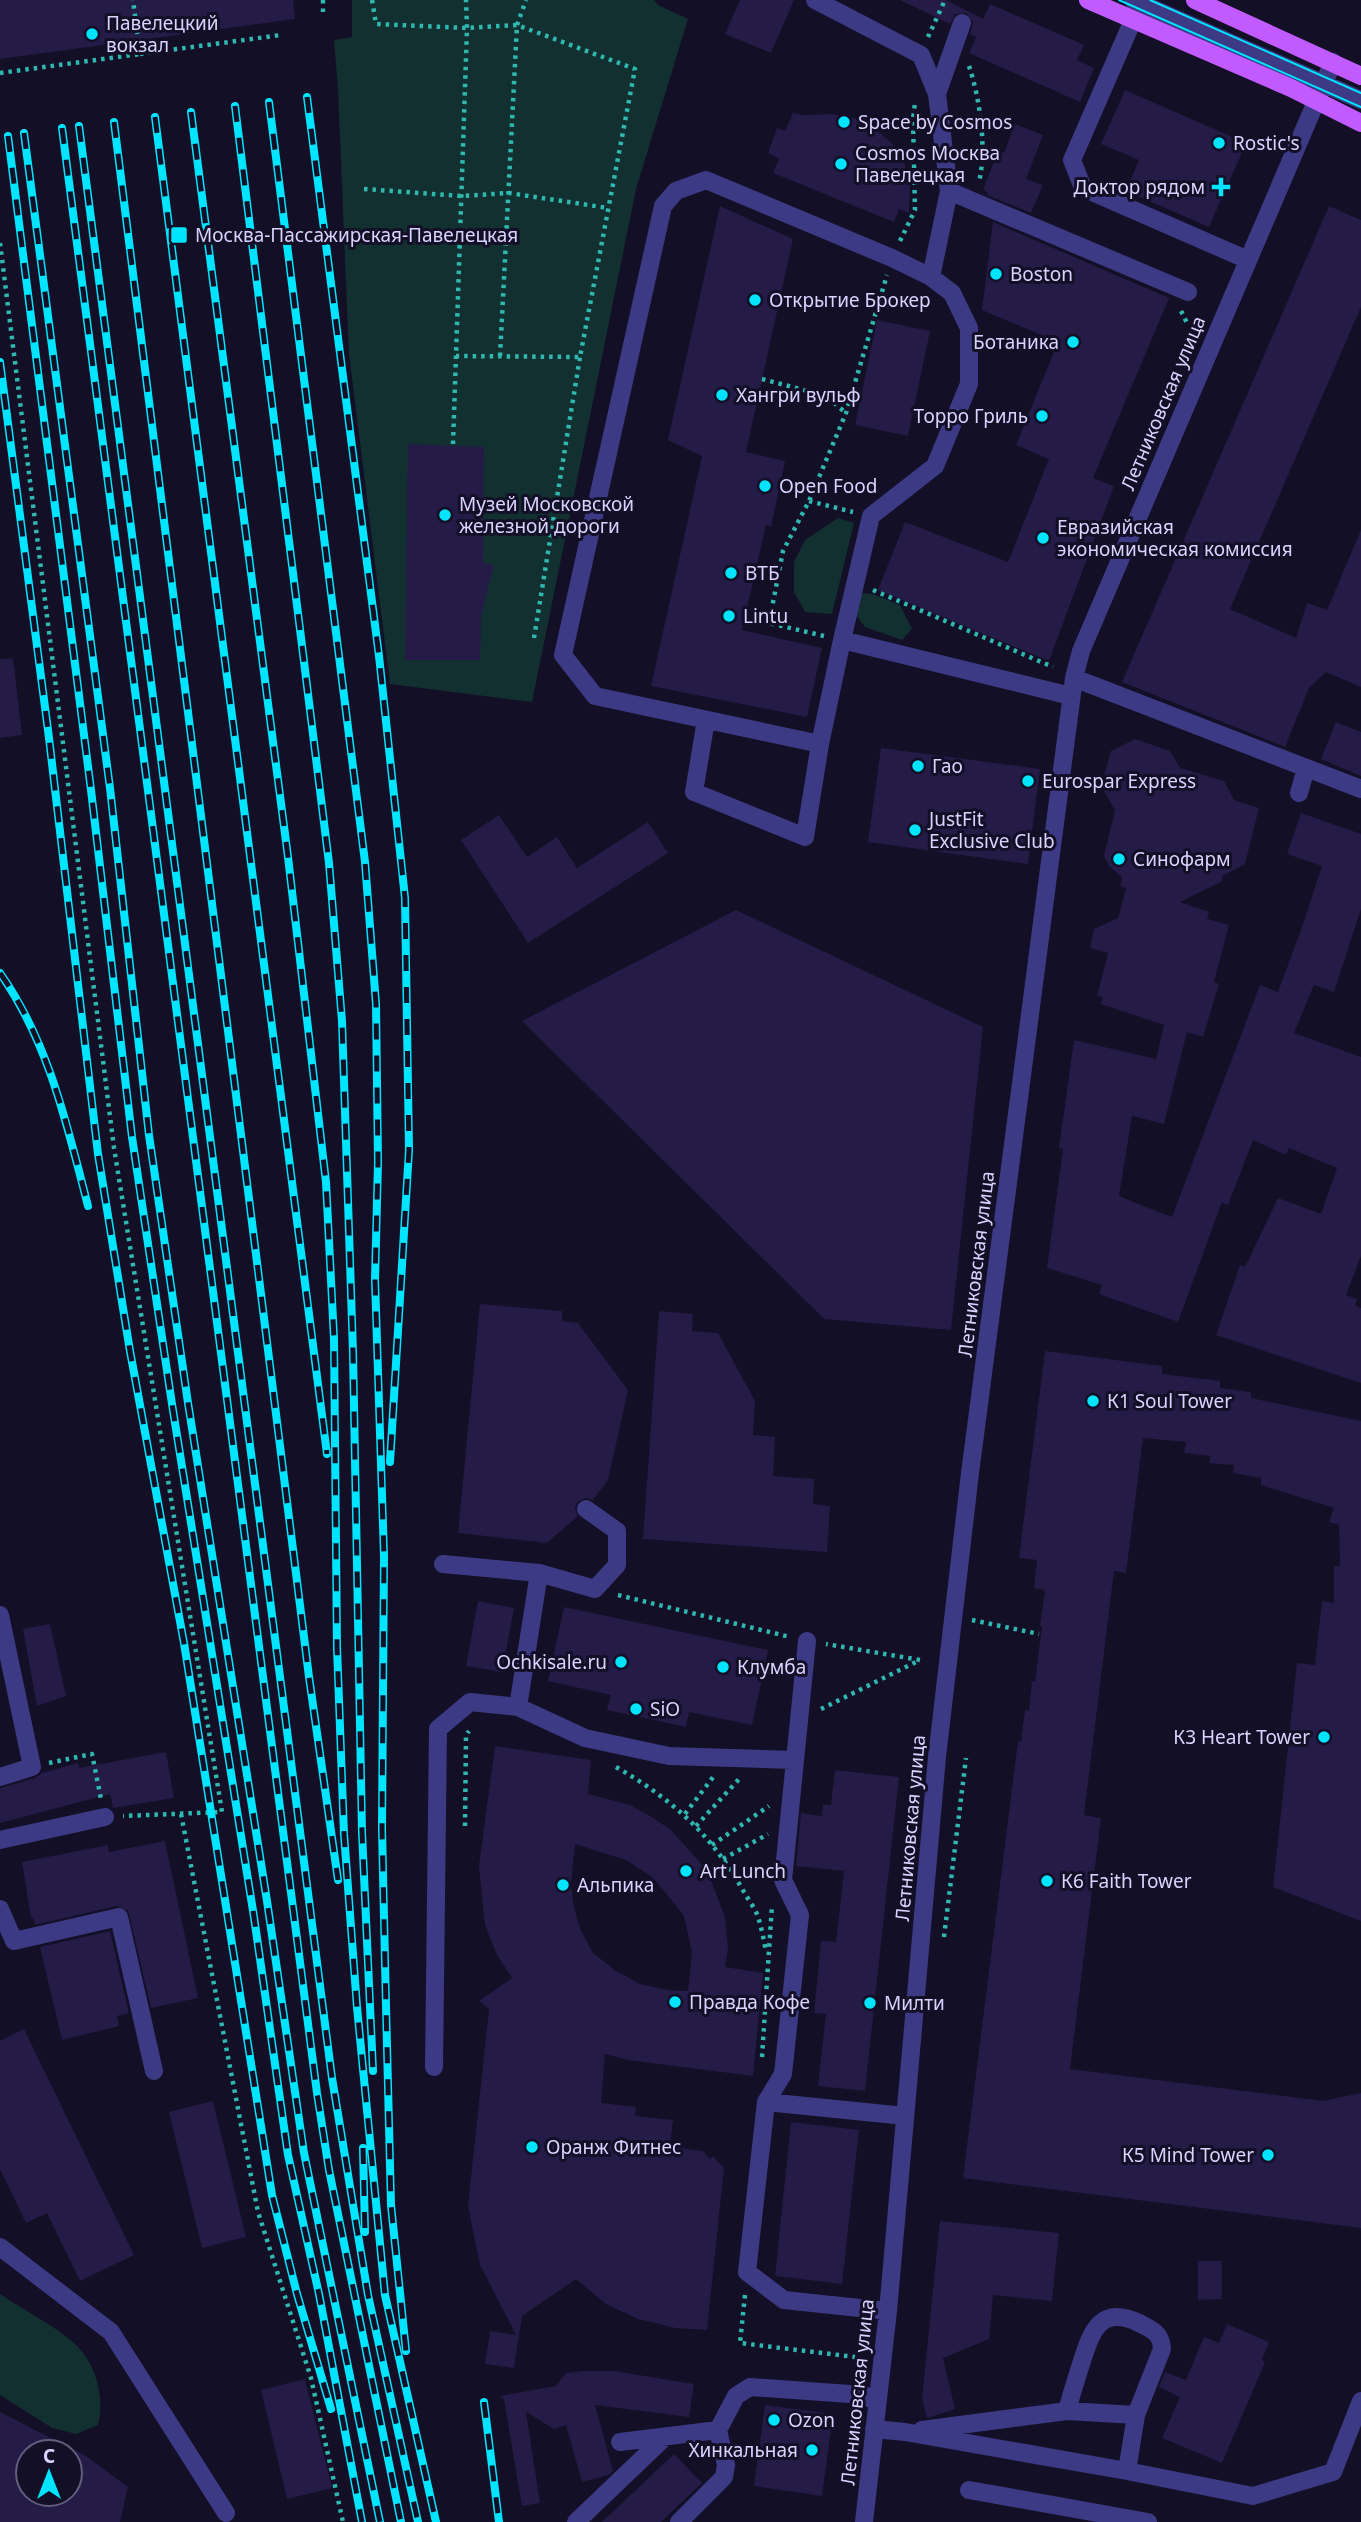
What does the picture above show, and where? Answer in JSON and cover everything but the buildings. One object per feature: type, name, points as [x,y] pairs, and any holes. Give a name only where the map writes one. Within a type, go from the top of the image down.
[{"type":"main road","points":[[1088,0],[1320,92],[1361,123]]},
{"type":"main road","points":[[1195,0],[1361,76]]},
{"type":"street","points":[[815,0],[921,55],[937,94],[949,191],[931,277]]},
{"type":"street","points":[[1133,0],[1320,92],[1361,100]]},
{"type":"street","points":[[1133,20],[1072,160],[1083,188],[1248,260]]},
{"type":"street","points":[[937,94],[959,32]]},
{"type":"street","name":"Летниковская улица","points":[[864,2522],[888,2311],[937,1757],[1072,687],[1081,651],[1333,62]]},
{"type":"street","points":[[706,720],[694,792],[804,837],[820,744],[871,516],[935,466],[969,384],[968,328],[952,293],[931,277],[892,258],[706,180],[676,191],[663,206],[563,655],[595,696],[820,744]]},
{"type":"street","points":[[949,191],[1188,292]]},
{"type":"street","points":[[842,640],[1072,687],[1361,789]]},
{"type":"street","points":[[1299,793],[1306,768]]},
{"type":"street","points":[[443,1564],[539,1573],[595,1589],[617,1565],[617,1531],[586,1509]]},
{"type":"street","points":[[518,1707],[539,1573]]},
{"type":"street","points":[[0,1615],[32,1767],[0,1777]]},
{"type":"street","points":[[807,1641],[783,1880],[800,1915],[783,2074],[766,2102],[747,2272],[784,2300],[888,2311]]},
{"type":"street","points":[[434,2067],[438,1729],[470,1702],[518,1707],[586,1738],[669,1756],[795,1760]]},
{"type":"street","points":[[0,1840],[105,1817]]},
{"type":"street","points":[[0,1909],[14,1941],[119,1917],[155,2071]]},
{"type":"street","points":[[766,2102],[905,2116]]},
{"type":"street","points":[[0,2246],[111,2332],[226,2513]]},
{"type":"street","points":[[1066,2411],[1091,2331],[1102,2322],[1114,2318],[1130,2319],[1154,2330],[1161,2339],[1162,2349],[1136,2415],[1127,2471]]},
{"type":"street","points":[[680,2522],[724,2477],[726,2465],[718,2430],[736,2396],[750,2386],[864,2395],[877,2403]]},
{"type":"street","points":[[874,2429],[905,2432],[1127,2471],[1253,2497],[1333,2472],[1361,2401]]},
{"type":"street","points":[[905,2432],[1066,2411],[1136,2415]]},
{"type":"street","points":[[620,2442],[718,2430]]},
{"type":"street","points":[[576,2522],[665,2437]]},
{"type":"street","points":[[969,2490],[1148,2522]]},
{"type":"path","points":[[133,0],[140,54]]},
{"type":"path","points":[[323,0],[324,12]]},
{"type":"path","points":[[372,0],[376,24],[467,28],[517,25],[635,69],[580,356],[534,638]]},
{"type":"path","points":[[453,444],[466,0]]},
{"type":"path","points":[[500,356],[517,25],[526,0]]},
{"type":"path","points":[[921,55],[945,0]]},
{"type":"path","points":[[933,25],[959,32],[976,86],[982,150],[981,170],[974,201]]},
{"type":"path","points":[[0,73],[281,35]]},
{"type":"path","points":[[842,640],[769,622],[783,551],[809,501],[846,413],[892,258],[915,210],[913,119],[916,93]]},
{"type":"path","points":[[364,189],[461,195],[509,193],[608,208]]},
{"type":"path","points":[[0,243],[114,1148],[222,1812],[105,1817],[92,1754],[32,1767]]},
{"type":"path","points":[[456,356],[580,356]]},
{"type":"path","points":[[762,379],[826,396],[846,413]]},
{"type":"path","points":[[809,501],[871,516]]},
{"type":"path","points":[[856,583],[1053,667]]},
{"type":"path","points":[[595,1589],[807,1641],[920,1660],[799,1720]]},
{"type":"path","points":[[954,1617],[1039,1634]]},
{"type":"path","points":[[465,1826],[466,1735],[474,1723]]},
{"type":"path","points":[[626,1764],[614,1764],[685,1814],[723,1859],[759,1918],[767,1959]]},
{"type":"path","points":[[685,1814],[720,1769],[709,1771]]},
{"type":"path","points":[[696,1826],[747,1771]]},
{"type":"path","points":[[712,1845],[776,1801]]},
{"type":"path","points":[[181,1814],[258,2212],[311,2378],[343,2522]]},
{"type":"path","points":[[723,1859],[778,1829]]},
{"type":"path","points":[[761,2061],[773,1894]]},
{"type":"path","points":[[747,2272],[740,2343],[855,2357]]},
{"type":"green space","points":[[352,0],[654,0],[658,5],[688,19],[636,189],[532,702],[390,684],[349,354],[334,40],[352,37]]},
{"type":"green space","points":[[838,518],[854,523],[832,614],[805,612],[794,592],[794,562],[805,540]]},
{"type":"green space","points":[[861,593],[873,594],[900,605],[912,629],[902,640],[865,627],[857,616]]},
{"type":"green space","points":[[0,2294],[58,2330],[82,2351],[97,2381],[100,2403],[98,2425],[76,2434],[52,2428],[0,2395]]},
{"type":"tram line","points":[[1119,0],[1361,107]]},
{"type":"tram line","points":[[1150,0],[1361,93]]},
{"type":"railway","points":[[307,97],[379,656],[405,898],[409,1150],[390,1462]]},
{"type":"railway","points":[[269,102],[365,862],[376,1004],[378,1162],[375,1280],[384,1556],[382,1829],[391,2205],[406,2351]]},
{"type":"railway","points":[[235,106],[329,863],[342,1021],[353,1352],[362,1832],[373,2071]]},
{"type":"railway","points":[[191,112],[288,857],[326,1182],[334,1339],[337,1647],[344,1834],[357,2007],[385,2295],[436,2522]]},
{"type":"railway","points":[[155,117],[327,1454]]},
{"type":"railway","points":[[114,122],[309,1677],[338,1880]]},
{"type":"railway","points":[[79,126],[332,2078],[368,2295],[418,2522]]},
{"type":"railway","points":[[62,128],[317,2093],[329,2170],[401,2522]]},
{"type":"railway","points":[[24,133],[110,788],[149,1135],[188,1403],[304,2153],[380,2522]]},
{"type":"railway","points":[[8,136],[132,1137],[254,1917],[288,2155],[319,2294],[362,2522]]},
{"type":"railway","points":[[0,362],[49,738],[98,1154],[130,1351],[184,1643],[272,2195],[297,2294],[331,2409]]},
{"type":"railway","points":[[0,973],[17,1000],[44,1056],[64,1115],[88,1206]]},
{"type":"railway","points":[[363,2148],[365,2232]]},
{"type":"railway","points":[[484,2402],[499,2522]]},
{"type":"place","name":"Павелецкий вокзал","points":[[92,34]]},
{"type":"place","name":"Space by Cosmos","points":[[844,122]]},
{"type":"place","name":"Rostic's","points":[[1219,143]]},
{"type":"place","name":"Cosmos Москва Павелецкая","points":[[841,164]]},
{"type":"place","name":"Доктор рядом","points":[[1221,187]]},
{"type":"place","name":"Москва-Пассажирская-Павелецкая","points":[[179,235]]},
{"type":"place","name":"Boston","points":[[996,274]]},
{"type":"place","name":"Открытие Брокер","points":[[755,300]]},
{"type":"place","name":"Ботаника","points":[[1073,342]]},
{"type":"place","name":"Хангри вульф","points":[[722,395]]},
{"type":"place","name":"Торро Гриль","points":[[1042,416]]},
{"type":"place","name":"Open Food","points":[[765,486]]},
{"type":"place","name":"Музей Московской железной дороги","points":[[445,515]]},
{"type":"place","name":"Евразийская экономическая комиссия","points":[[1043,538]]},
{"type":"place","name":"ВТБ","points":[[731,573]]},
{"type":"place","name":"Lintu","points":[[729,616]]},
{"type":"place","name":"Гао","points":[[918,766]]},
{"type":"place","name":"Eurospar Express","points":[[1028,781]]},
{"type":"place","name":"JustFit Exclusive Club","points":[[915,830]]},
{"type":"place","name":"Синофарм","points":[[1119,859]]},
{"type":"place","name":"К1 Soul Tower","points":[[1093,1401]]},
{"type":"place","name":"Ochkisale.ru","points":[[621,1662]]},
{"type":"place","name":"Клумба","points":[[723,1667]]},
{"type":"place","name":"SiO","points":[[636,1709]]},
{"type":"place","name":"К3 Heart Tower","points":[[1324,1737]]},
{"type":"place","name":"Art Lunch","points":[[686,1871]]},
{"type":"place","name":"К6 Faith Tower","points":[[1047,1881]]},
{"type":"place","name":"Альпика","points":[[563,1885]]},
{"type":"place","name":"Правда Кофе","points":[[675,2002]]},
{"type":"place","name":"Милти","points":[[870,2003]]},
{"type":"place","name":"Оранж Фитнес","points":[[532,2147]]},
{"type":"place","name":"К5 Mind Tower","points":[[1268,2155]]},
{"type":"place","name":"Ozon","points":[[774,2420]]},
{"type":"place","name":"Хинкальная","points":[[812,2450]]}]
